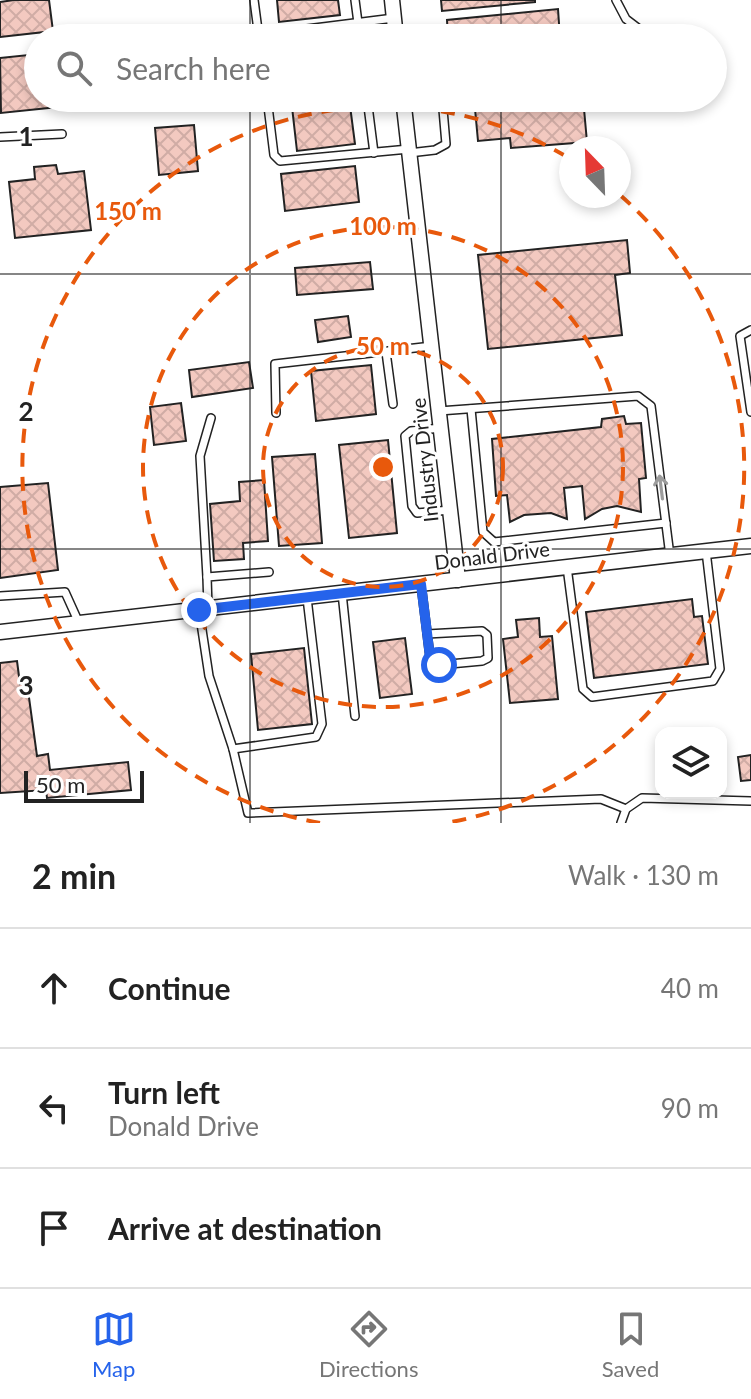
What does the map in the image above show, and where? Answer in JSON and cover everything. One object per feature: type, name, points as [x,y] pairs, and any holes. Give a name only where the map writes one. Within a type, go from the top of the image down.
[{"type":"street","points":[[392,0],[395,24]]},
{"type":"street","name":"Industry Drive","points":[[405,112],[458,580]]},
{"type":"street","name":"Donald Drive","points":[[0,632],[751,546]]},
{"type":"lane","points":[[254,0],[257,24]]},
{"type":"lane","points":[[355,0],[358,23]]},
{"type":"lane","points":[[616,0],[626,19],[633,24]]},
{"type":"lane","points":[[350,24],[394,18]]},
{"type":"lane","points":[[269,112],[274,155],[280,161],[435,150],[446,144],[443,112]]},
{"type":"lane","points":[[369,112],[374,153]]},
{"type":"lane","points":[[0,137],[62,134]]},
{"type":"lane","points":[[751,330],[740,336],[751,412]]},
{"type":"lane","points":[[276,413],[275,364],[432,346]]},
{"type":"lane","points":[[386,352],[393,404]]},
{"type":"lane","points":[[439,411],[638,396],[651,406],[670,556]]},
{"type":"lane","points":[[471,409],[483,532],[494,542],[666,523]]},
{"type":"lane","points":[[211,418],[200,456],[209,676],[233,749],[248,813],[601,799],[626,809]]},
{"type":"lane","points":[[441,428],[411,431],[405,436],[412,506],[417,513],[450,510]]},
{"type":"lane","points":[[567,567],[583,689],[592,697],[713,681],[720,669],[706,551]]},
{"type":"lane","points":[[207,577],[269,572]]},
{"type":"lane","points":[[421,584],[427,634],[430,657],[439,665],[488,658],[487,635],[482,631],[427,634]]},
{"type":"lane","points":[[0,596],[65,592],[79,623]]},
{"type":"lane","points":[[342,593],[355,716]]},
{"type":"lane","points":[[233,749],[316,737],[322,724],[307,597]]},
{"type":"lane","points":[[621,823],[626,809],[642,798],[751,801]]},
{"type":"building","points":[[49,0],[52,24],[24,24],[24,34],[0,37],[0,2]]},
{"type":"building","points":[[277,0],[338,0],[340,15],[279,22]]},
{"type":"building","points":[[441,0],[535,0],[535,2],[442,11]]},
{"type":"building","points":[[558,9],[559,24],[447,24],[447,20]]},
{"type":"building","points":[[24,55],[24,111],[1,113],[0,58]]},
{"type":"building","points":[[293,112],[351,112],[355,144],[297,151]]},
{"type":"building","points":[[475,112],[584,112],[586,136],[559,136],[559,144],[511,148],[510,138],[478,141]]},
{"type":"building","points":[[194,125],[198,171],[159,175],[155,128]]},
{"type":"building","points":[[56,165],[58,174],[84,171],[91,230],[15,238],[9,182],[35,179],[34,167]]},
{"type":"building","points":[[355,166],[359,202],[285,211],[281,174]]},
{"type":"building","points":[[627,240],[630,273],[615,275],[622,335],[488,349],[478,255]]},
{"type":"building","points":[[370,262],[373,289],[297,295],[295,268]]},
{"type":"building","points":[[348,316],[351,337],[318,342],[315,320]]},
{"type":"building","points":[[249,362],[253,388],[192,397],[189,370]]},
{"type":"building","points":[[371,365],[376,414],[316,421],[311,371]]},
{"type":"building","points":[[181,403],[186,441],[154,445],[150,407]]},
{"type":"building","points":[[624,416],[626,424],[641,423],[646,478],[639,479],[641,512],[617,506],[602,509],[585,519],[582,486],[564,488],[567,519],[551,513],[524,515],[510,522],[507,495],[496,496],[492,439],[601,427],[602,419]]},
{"type":"building","points":[[388,440],[397,533],[349,538],[339,445]]},
{"type":"building","points":[[315,454],[322,543],[279,546],[272,457]]},
{"type":"building","points":[[264,480],[268,541],[243,543],[244,559],[214,561],[210,504],[240,501],[239,482]]},
{"type":"building","points":[[48,483],[58,570],[0,578],[0,487]]},
{"type":"building","points":[[692,599],[694,617],[702,616],[708,664],[594,678],[586,612]]},
{"type":"building","points":[[539,618],[540,637],[552,636],[558,699],[510,703],[503,639],[518,637],[516,620]]},
{"type":"building","points":[[405,638],[412,694],[380,698],[373,642]]},
{"type":"building","points":[[304,648],[312,724],[258,730],[251,654]]},
{"type":"building","points":[[17,661],[20,684],[27,683],[37,756],[48,754],[50,770],[128,762],[131,790],[47,798],[46,790],[0,793],[0,663]]},
{"type":"building","points":[[751,755],[751,780],[741,781],[738,757]]},
{"type":"route","points":[[199,610],[421,584],[430,657],[439,665]]}]
